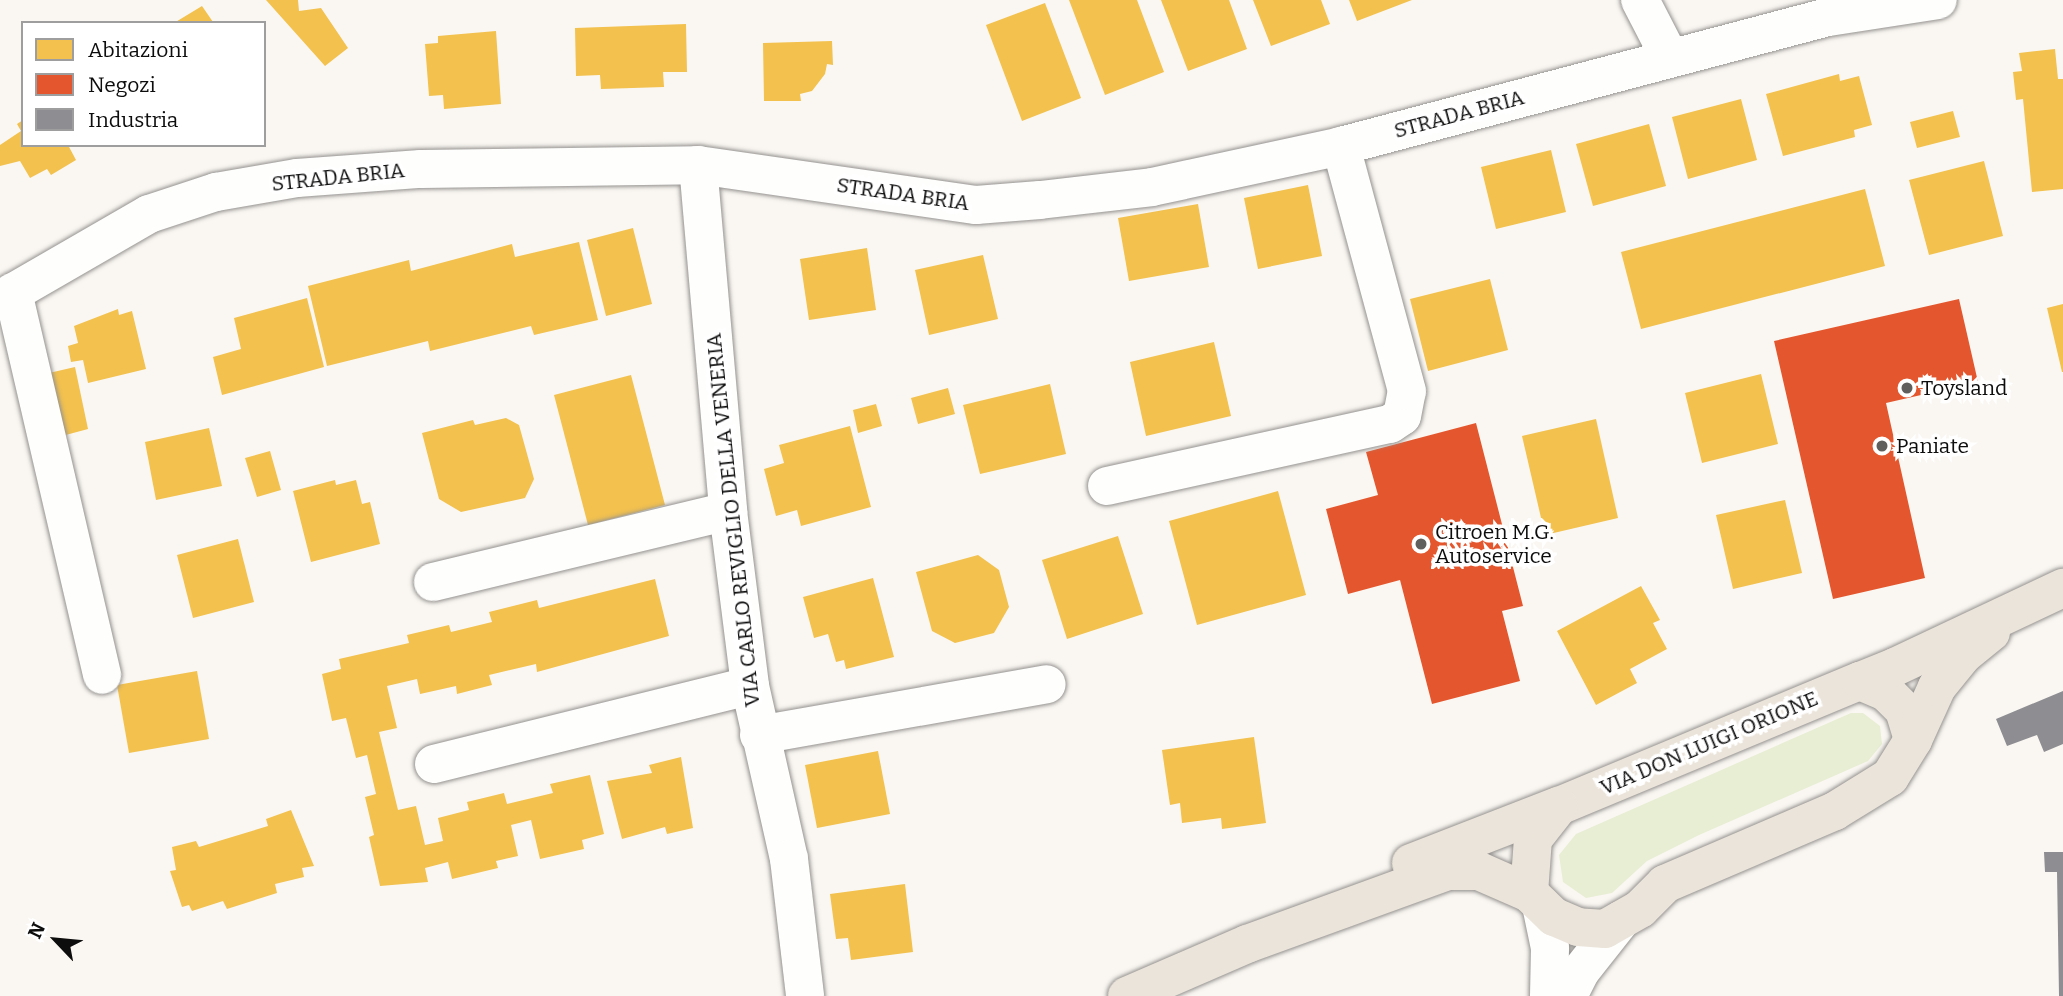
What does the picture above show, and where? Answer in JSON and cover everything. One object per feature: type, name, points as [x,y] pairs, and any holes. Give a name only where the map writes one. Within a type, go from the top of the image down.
[{"type":"main road","name":"VIA DON LUIGI ORIONE","points":[[1247,944],[1366,880],[1559,806],[1860,681],[2063,588]]},
{"type":"main road","name":"VIA DON LUIGI ORIONE","points":[[1127,996],[1247,944],[1448,871],[1479,871],[1535,899],[1554,917],[1578,927],[1605,929],[1640,909],[1665,884],[1706,863],[1846,805],[1891,777],[1913,740],[1937,687],[1963,655],[2028,602]]},
{"type":"main road","points":[[1860,681],[1886,692],[1905,710],[1913,740]]},
{"type":"main road","name":"VIA DON LUIGI ORIONE","points":[[1535,899],[1533,839],[1559,806]]},
{"type":"street","points":[[1640,0],[1670,58]]},
{"type":"street","name":"STRADA BRIA","points":[[7,296],[149,214],[216,192],[297,178],[421,169],[698,165],[976,205],[1152,187],[1341,146],[1828,17],[1938,0]]},
{"type":"street","points":[[1107,486],[1390,424],[1402,416],[1406,391],[1341,146]]},
{"type":"street","name":"VIA CARLO REVIGLIO DELLA VENERIA","points":[[698,165],[728,511],[750,687],[758,735],[789,859],[806,996]]},
{"type":"street","points":[[7,296],[102,675]]},
{"type":"street","points":[[433,582],[728,511]]},
{"type":"street","points":[[758,735],[1047,684]]},
{"type":"street","points":[[433,764],[750,687]]},
{"type":"street","points":[[1535,899],[1550,948],[1549,996]]},
{"type":"street","points":[[1568,996],[1580,972],[1621,920]]},
{"type":"green space","points":[[1851,713],[1863,713],[1880,726],[1882,744],[1868,761],[1699,835],[1647,861],[1612,893],[1586,898],[1563,882],[1559,855],[1576,834]]},
{"type":"building: Abitazioni","points":[[266,0],[298,0],[299,11],[321,8],[348,48],[325,66]]},
{"type":"building: Abitazioni","points":[[1069,0],[1137,0],[1164,72],[1105,95]]},
{"type":"building: Abitazioni","points":[[1161,0],[1229,0],[1247,49],[1188,71]]},
{"type":"building: Abitazioni","points":[[1253,0],[1321,0],[1330,24],[1271,46]]},
{"type":"building: Abitazioni","points":[[1349,0],[1412,0],[1357,21]]},
{"type":"building: Abitazioni","points":[[1045,3],[1081,98],[1022,121],[986,25]]},
{"type":"building: Abitazioni","points":[[202,6],[212,21],[177,21]]},
{"type":"building: Abitazioni","points":[[686,24],[687,72],[663,72],[664,87],[601,89],[600,75],[576,76],[575,28]]},
{"type":"building: Abitazioni","points":[[496,31],[501,104],[444,109],[443,95],[429,96],[425,44],[438,43],[438,36]]},
{"type":"building: Abitazioni","points":[[832,41],[833,65],[827,64],[825,74],[812,91],[800,94],[801,101],[764,101],[763,43]]},
{"type":"building: Abitazioni","points":[[2055,49],[2058,79],[2063,79],[2063,189],[2032,192],[2023,99],[2016,100],[2013,72],[2022,71],[2019,53]]},
{"type":"building: Abitazioni","points":[[1839,74],[1840,81],[1859,76],[1872,125],[1854,130],[1855,137],[1783,156],[1766,94]]},
{"type":"building: Abitazioni","points":[[1741,99],[1757,160],[1688,179],[1672,117]]},
{"type":"building: Abitazioni","points":[[1953,111],[1960,137],[1917,148],[1910,122]]},
{"type":"building: Abitazioni","points":[[1649,124],[1666,186],[1593,206],[1576,144]]},
{"type":"building: Abitazioni","points":[[21,131],[21,147],[69,147],[76,160],[51,175],[47,169],[30,178],[20,161],[0,166],[0,145]]},
{"type":"building: Abitazioni","points":[[1551,150],[1566,212],[1496,229],[1481,167]]},
{"type":"building: Abitazioni","points":[[1984,161],[2003,236],[1929,255],[1909,180]]},
{"type":"building: Abitazioni","points":[[1308,185],[1322,256],[1258,269],[1244,198]]},
{"type":"building: Abitazioni","points":[[1865,189],[1885,266],[1641,329],[1621,252]]},
{"type":"building: Abitazioni","points":[[1198,204],[1209,267],[1129,281],[1118,218]]},
{"type":"building: Abitazioni","points":[[633,228],[652,304],[606,316],[587,240]]},
{"type":"building: Abitazioni","points":[[579,242],[598,320],[534,335],[531,326],[430,351],[428,341],[327,366],[308,286],[409,260],[411,271],[512,244],[515,257]]},
{"type":"building: Abitazioni","points":[[867,248],[876,310],[809,320],[800,259]]},
{"type":"building: Abitazioni","points":[[983,255],[998,319],[929,335],[915,270]]},
{"type":"building: Abitazioni","points":[[1490,279],[1508,350],[1428,371],[1410,299]]},
{"type":"building: Abitazioni","points":[[307,298],[324,367],[222,395],[213,357],[241,349],[234,318]]},
{"type":"building: Abitazioni","points":[[2063,304],[2063,372],[2062,372],[2047,308]]},
{"type":"building: Abitazioni","points":[[118,309],[119,315],[132,311],[146,369],[88,383],[83,360],[71,362],[68,346],[78,343],[74,326]]},
{"type":"building: Abitazioni","points":[[1214,342],[1231,416],[1146,436],[1130,362]]},
{"type":"building: Abitazioni","points":[[75,367],[88,429],[62,436],[49,373]]},
{"type":"building: Abitazioni","points":[[1761,374],[1778,444],[1702,463],[1685,393]]},
{"type":"building: Abitazioni","points":[[631,375],[665,505],[588,525],[554,395]]},
{"type":"building: Abitazioni","points":[[1050,384],[1066,454],[980,474],[963,405]]},
{"type":"building: Abitazioni","points":[[948,388],[955,414],[918,424],[911,398]]},
{"type":"building: Abitazioni","points":[[876,404],[882,426],[858,433],[853,410]]},
{"type":"building: Abitazioni","points":[[506,418],[519,425],[534,479],[525,498],[461,512],[439,499],[422,433],[473,420],[475,425]]},
{"type":"building: Abitazioni","points":[[1596,419],[1618,518],[1545,535],[1522,436]]},
{"type":"building: Abitazioni","points":[[850,426],[871,507],[801,526],[797,510],[776,516],[764,469],[784,463],[779,445]]},
{"type":"building: Abitazioni","points":[[209,428],[222,486],[156,500],[145,442]]},
{"type":"building: Abitazioni","points":[[270,451],[281,490],[257,497],[245,458]]},
{"type":"building: Abitazioni","points":[[335,480],[336,485],[356,480],[362,504],[370,502],[380,544],[311,562],[293,491]]},
{"type":"building: Abitazioni","points":[[1278,491],[1306,595],[1197,625],[1169,521]]},
{"type":"building: Abitazioni","points":[[1785,500],[1802,573],[1733,589],[1716,515]]},
{"type":"building: Abitazioni","points":[[1118,536],[1143,614],[1067,639],[1042,560]]},
{"type":"building: Abitazioni","points":[[238,539],[254,602],[193,618],[177,555]]},
{"type":"building: Abitazioni","points":[[978,555],[999,570],[1009,607],[994,633],[955,643],[932,631],[916,572]]},
{"type":"building: Abitazioni","points":[[873,578],[894,657],[846,669],[844,660],[836,662],[828,634],[814,638],[803,597]]},
{"type":"building: Abitazioni","points":[[655,579],[669,636],[537,672],[536,664],[489,675],[492,685],[457,694],[456,686],[420,694],[417,679],[387,686],[397,728],[379,732],[398,810],[416,806],[425,845],[443,841],[438,818],[469,810],[467,802],[504,793],[507,804],[553,793],[550,784],[590,775],[604,834],[582,840],[584,849],[540,859],[531,820],[511,825],[518,856],[496,861],[498,868],[452,879],[448,862],[425,868],[428,882],[380,886],[369,837],[374,835],[365,797],[376,794],[367,755],[356,758],[346,718],[332,721],[322,674],[341,669],[339,659],[409,643],[407,635],[449,625],[451,632],[492,622],[489,612],[537,600],[539,608]]},
{"type":"building: Abitazioni","points":[[1641,586],[1660,620],[1653,623],[1667,649],[1630,669],[1637,683],[1596,705],[1557,631]]},
{"type":"building: Abitazioni","points":[[197,671],[209,739],[129,753],[117,685]]},
{"type":"building: Abitazioni","points":[[1254,737],[1266,823],[1222,829],[1221,818],[1182,823],[1180,803],[1170,805],[1162,750]]},
{"type":"building: Abitazioni","points":[[878,751],[890,814],[817,828],[805,765]]},
{"type":"building: Abitazioni","points":[[681,757],[693,828],[667,834],[665,827],[622,839],[607,781],[652,773],[649,765]]},
{"type":"building: Abitazioni","points":[[291,810],[314,866],[302,868],[304,877],[275,884],[277,893],[227,909],[223,901],[192,911],[189,905],[182,907],[170,871],[176,870],[172,847],[196,841],[199,847],[268,826],[266,819]]},
{"type":"building: Abitazioni","points":[[905,884],[913,952],[851,960],[848,938],[836,939],[830,894]]},
{"type":"building: Negozi","points":[[1959,299],[1978,382],[1886,403],[1925,578],[1833,599],[1774,341]]},
{"type":"building: Negozi","name":"Citroen M.G. Autoservice","points":[[1476,423],[1523,606],[1502,611],[1520,681],[1432,704],[1400,580],[1348,594],[1326,509],[1378,495],[1366,452]]},
{"type":"building: Industria","points":[[2063,691],[2063,744],[2044,752],[2037,735],[2007,746],[1996,719]]},
{"type":"building: Industria","points":[[2044,852],[2063,852],[2063,996],[2059,996],[2057,872],[2045,872]]},
{"type":"place","name":"Toysland","points":[[1907,388]]},
{"type":"place","name":"Paniate","points":[[1882,446]]},
{"type":"place","name":"Citroen M.G. Autoservice","points":[[1421,544]]}]
